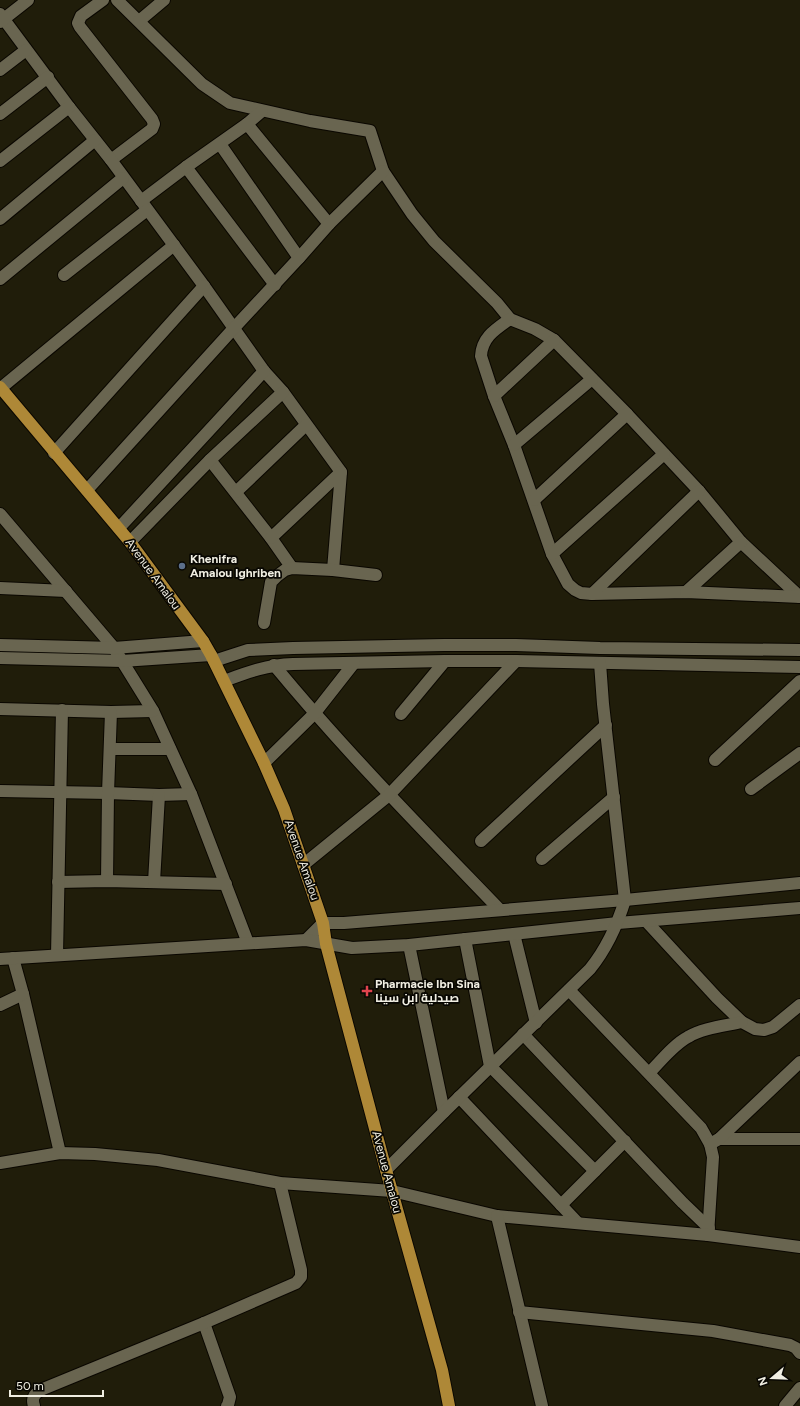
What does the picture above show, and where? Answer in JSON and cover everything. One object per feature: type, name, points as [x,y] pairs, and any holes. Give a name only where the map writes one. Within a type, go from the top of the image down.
[{"type":"main road","name":"Avenue Amalou","points":[[1,388],[54,453],[119,528],[203,641],[224,681],[284,809],[323,923],[326,944],[386,1170],[442,1370],[449,1406]]},
{"type":"street","points":[[28,0],[1,18],[111,160],[204,286],[264,371],[283,392],[342,472],[333,570]]},
{"type":"street","points":[[103,0],[81,16],[78,23],[152,119],[154,124],[152,129],[111,160]]},
{"type":"street","points":[[117,0],[202,84],[230,103],[310,121],[370,131],[384,171],[412,214],[434,241],[497,303],[510,319],[535,329],[554,340],[699,491],[741,542],[800,597]]},
{"type":"street","points":[[139,21],[164,0]]},
{"type":"street","points":[[0,70],[26,50]]},
{"type":"street","points":[[0,114],[48,77]]},
{"type":"street","points":[[0,161],[69,106]]},
{"type":"street","points":[[64,275],[186,167],[220,144],[262,111]]},
{"type":"street","points":[[246,124],[329,224]]},
{"type":"street","points":[[0,219],[95,140]]},
{"type":"street","points":[[220,144],[299,258]]},
{"type":"street","points":[[186,167],[275,285]]},
{"type":"street","points":[[87,490],[329,224],[384,171]]},
{"type":"street","points":[[0,279],[123,178]]},
{"type":"street","points":[[1,388],[174,245]]},
{"type":"street","points":[[54,453],[204,286]]},
{"type":"street","points":[[510,319],[490,333],[484,342],[481,350],[481,356],[494,396],[534,500],[552,554],[568,584],[581,592],[592,594],[686,592],[800,597]]},
{"type":"street","points":[[494,396],[554,340]]},
{"type":"street","points":[[119,528],[264,371]]},
{"type":"street","points":[[514,445],[592,379]]},
{"type":"street","points":[[130,542],[210,460],[283,392]]},
{"type":"street","points":[[534,500],[626,414]]},
{"type":"street","points":[[236,492],[306,424]]},
{"type":"street","points":[[552,554],[664,454]]},
{"type":"street","points":[[210,460],[271,538],[292,568]]},
{"type":"street","points":[[271,538],[342,472]]},
{"type":"street","points":[[592,594],[699,491]]},
{"type":"street","points":[[0,514],[114,648],[153,711],[192,794],[248,943]]},
{"type":"street","points":[[686,592],[741,542]]},
{"type":"street","points":[[264,623],[271,582],[285,570],[292,568],[333,570],[376,575]]},
{"type":"street","points":[[0,588],[66,591]]},
{"type":"street","points":[[0,645],[114,648],[203,641]]},
{"type":"street","points":[[0,658],[122,661],[212,658],[248,650],[437,645],[800,650]]},
{"type":"street","points":[[401,714],[444,661]]},
{"type":"street","points":[[224,681],[254,670],[274,665],[354,663],[516,661],[600,664],[800,667]]},
{"type":"street","points":[[303,865],[389,795],[516,661]]},
{"type":"street","points":[[264,764],[314,714],[354,663]]},
{"type":"street","points":[[386,1170],[590,969],[601,955],[618,923],[625,900],[600,664]]},
{"type":"street","points":[[274,665],[314,714],[389,795],[500,910]]},
{"type":"street","points":[[715,760],[800,681]]},
{"type":"street","points":[[0,709],[111,712],[153,711]]},
{"type":"street","points":[[57,955],[62,710]]},
{"type":"street","points":[[107,881],[111,712]]},
{"type":"street","points":[[481,841],[606,725]]},
{"type":"street","points":[[110,749],[170,749]]},
{"type":"street","points":[[751,789],[800,752]]},
{"type":"street","points":[[0,791],[159,795],[192,794]]},
{"type":"street","points":[[154,882],[159,795]]},
{"type":"street","points":[[542,859],[614,797]]},
{"type":"street","points":[[58,882],[107,881],[226,884]]},
{"type":"street","points":[[306,940],[323,923],[344,923],[625,900],[800,883]]},
{"type":"street","points":[[0,959],[306,940],[352,948],[409,945],[618,923],[800,908]]},
{"type":"street","points":[[646,921],[717,998],[742,1022],[755,1029],[764,1030],[773,1027],[800,1005]]},
{"type":"street","points":[[514,934],[536,1023]]},
{"type":"street","points":[[466,939],[490,1066],[595,1171]]},
{"type":"street","points":[[409,945],[444,1112]]},
{"type":"street","points":[[13,958],[23,994],[60,1153]]},
{"type":"street","points":[[569,990],[715,1142],[800,1139]]},
{"type":"street","points":[[0,1005],[23,994]]},
{"type":"street","points":[[649,1073],[678,1044],[688,1037],[700,1032],[742,1022]]},
{"type":"street","points":[[523,1034],[708,1231]]},
{"type":"street","points":[[708,1231],[715,1142],[800,1062]]},
{"type":"street","points":[[459,1097],[578,1223]]},
{"type":"street","points":[[561,1205],[625,1141]]},
{"type":"street","points":[[0,1163],[60,1153],[95,1154],[158,1160],[280,1183],[392,1191],[497,1216],[578,1223],[708,1231],[800,1247]]},
{"type":"street","points":[[34,1406],[33,1399],[42,1389],[204,1323],[296,1283],[301,1276],[301,1270],[280,1183]]},
{"type":"street","points":[[497,1216],[542,1406]]},
{"type":"street","points":[[519,1312],[713,1331],[790,1345],[796,1348],[800,1353]]},
{"type":"street","points":[[204,1323],[230,1398],[227,1406]]},
{"type":"street","points":[[785,1406],[800,1388]]},
{"type":"place","name":"Khenifra Amalou Ighriben","points":[[182,566]]},
{"type":"place","name":"Pharmacie Ibn Sina صيدلية ابن سينا","points":[[367,991]]}]
